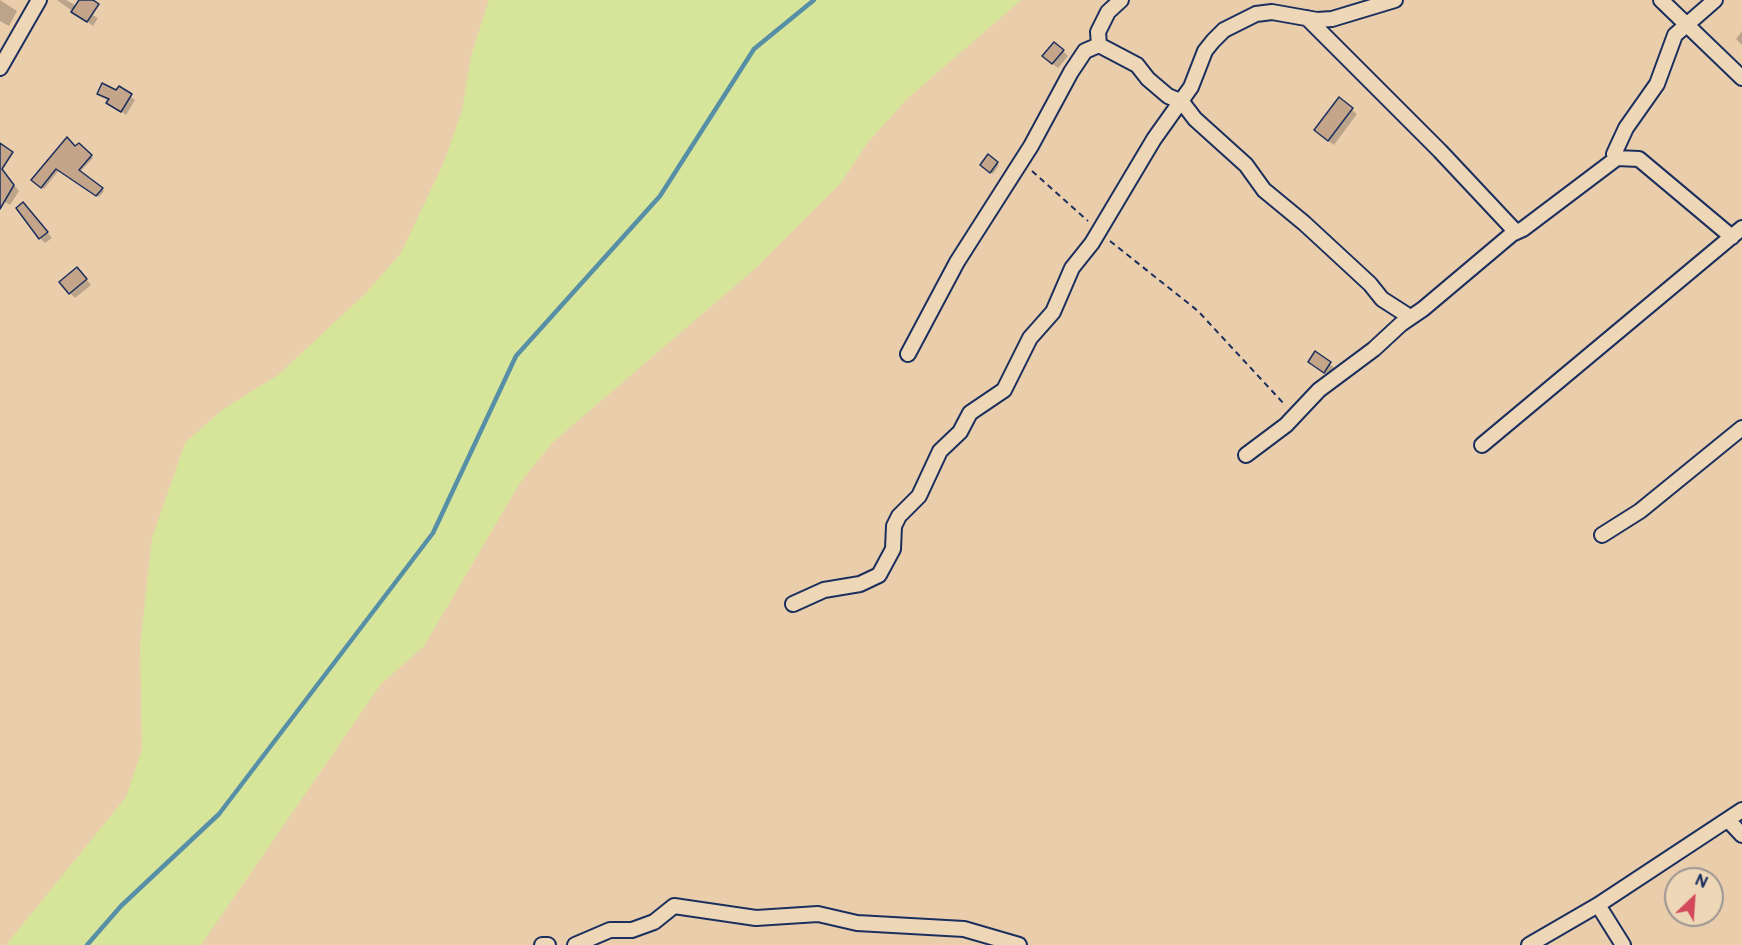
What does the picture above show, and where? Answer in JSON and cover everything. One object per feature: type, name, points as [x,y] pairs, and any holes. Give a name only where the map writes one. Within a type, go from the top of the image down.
[{"type":"street","points":[[0,68],[39,0]]},
{"type":"street","points":[[1099,45],[1098,32],[1108,12],[1121,0]]},
{"type":"street","points":[[793,604],[824,590],[860,584],[879,575],[893,549],[894,526],[899,516],[919,496],[940,451],[960,432],[970,413],[1004,390],[1030,338],[1053,312],[1072,268],[1099,232],[1154,140],[1182,102],[1191,87],[1205,51],[1224,30],[1256,14],[1272,12],[1307,18],[1332,19],[1350,16],[1395,0]]},
{"type":"street","points":[[1661,0],[1742,78]]},
{"type":"street","points":[[1617,158],[1614,154],[1626,128],[1657,84],[1674,34],[1715,0]]},
{"type":"street","points":[[1307,18],[1440,151],[1516,232]]},
{"type":"street","points":[[1099,45],[1137,65],[1148,79],[1168,96],[1182,102],[1194,119],[1246,165],[1271,196],[1304,223],[1382,299],[1410,317]]},
{"type":"street","points":[[908,354],[952,271],[1022,159],[1071,72],[1085,51],[1099,45]]},
{"type":"street","points":[[1246,455],[1295,416],[1319,390],[1516,232],[1617,158],[1639,159],[1737,233],[1482,445]]},
{"type":"street","points":[[1602,535],[1640,511],[1742,428]]},
{"type":"street","points":[[1529,945],[1598,905],[1742,810]]},
{"type":"street","points":[[1728,820],[1742,835]]},
{"type":"street","points":[[1598,905],[1623,945]]},
{"type":"street","points":[[575,945],[610,930],[632,930],[654,922],[674,906],[756,918],[818,914],[857,923],[964,929],[1019,945]]},
{"type":"street","points":[[542,945],[548,945]]},
{"type":"path","points":[[1022,159],[1042,183],[1198,311],[1295,416]]},
{"type":"green space","points":[[489,0],[1021,0],[907,99],[868,142],[840,184],[757,267],[552,443],[520,483],[424,646],[381,684],[201,945],[6,945],[126,797],[142,749],[140,646],[152,538],[185,443],[222,410],[278,375],[365,294],[401,253],[444,162],[462,110],[471,56]]},
{"type":"building","points":[[79,0],[93,0],[99,4],[87,22],[71,12]]},
{"type":"building","points":[[1054,42],[1064,50],[1052,64],[1042,56]]},
{"type":"building","points":[[102,83],[116,90],[119,86],[132,94],[121,112],[106,103],[109,99],[97,94]]},
{"type":"building","points":[[1339,97],[1353,108],[1328,141],[1314,130]]},
{"type":"building","points":[[67,137],[75,146],[79,143],[92,155],[79,170],[103,188],[96,196],[56,169],[41,188],[31,180]]},
{"type":"building","points":[[0,143],[13,152],[2,169],[14,185],[0,209]]},
{"type":"building","points":[[988,154],[998,162],[990,173],[980,165]]},
{"type":"building","points":[[23,202],[48,232],[39,239],[16,208]]},
{"type":"building","points":[[77,267],[87,279],[69,294],[59,282]]},
{"type":"building","points":[[1315,351],[1331,362],[1324,373],[1308,362]]},
{"type":"waterway","points":[[87,945],[121,906],[219,814],[433,533],[516,356],[660,196],[754,49],[814,0]]}]
